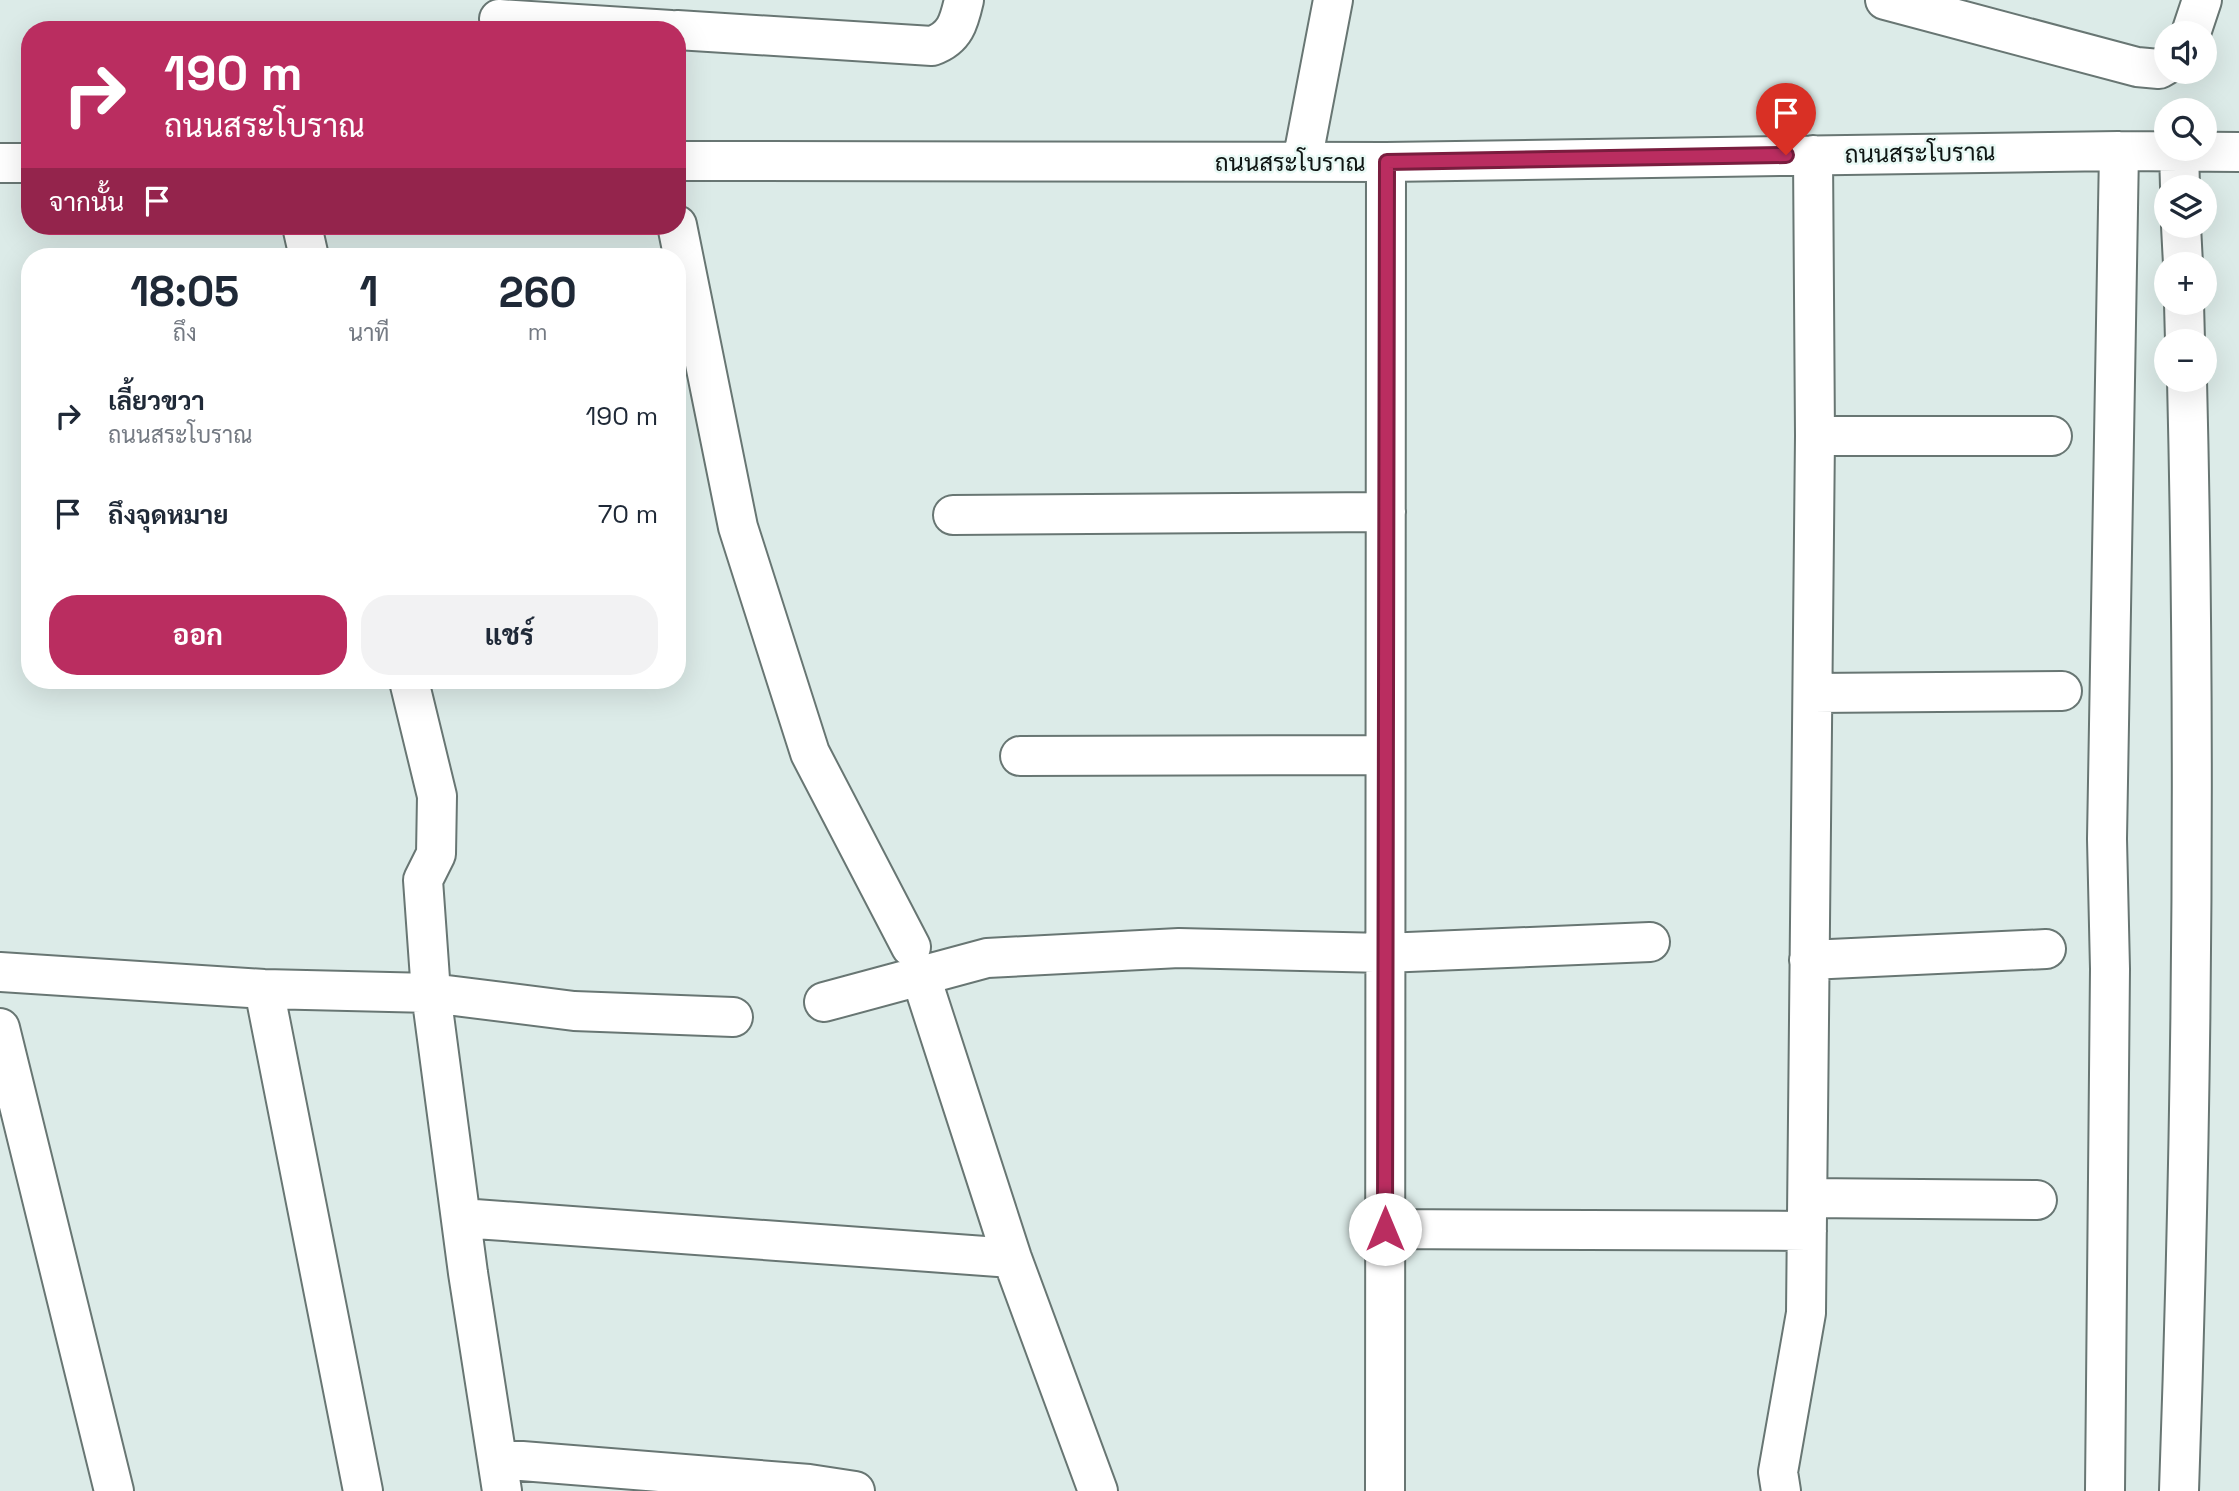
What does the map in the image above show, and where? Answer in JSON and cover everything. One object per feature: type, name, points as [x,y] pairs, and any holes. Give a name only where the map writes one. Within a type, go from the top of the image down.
[{"type":"street","points":[[686,31],[932,46],[944,42],[955,31],[964,0]]},
{"type":"street","points":[[1302,162],[1333,0]]},
{"type":"street","points":[[1885,0],[2154,68]]},
{"type":"street","points":[[2195,21],[2202,0]]},
{"type":"street","points":[[499,16],[560,21]]},
{"type":"street","points":[[2105,1491],[2110,969],[2107,839],[2119,150]]},
{"type":"street","name":"ถนนสระโบราณ","points":[[686,161],[1387,162],[2119,150],[2179,169],[2239,152]]},
{"type":"street","points":[[1782,1491],[1778,1472],[1806,1313],[1815,436],[1813,155]]},
{"type":"street","points":[[1385,1491],[1387,162]]},
{"type":"street","points":[[0,163],[21,163]]},
{"type":"street","points":[[686,270],[738,527],[810,753],[916,962],[1012,1258],[1098,1491]]},
{"type":"street","points":[[2179,1491],[2189,1204],[2193,795],[2187,392]]},
{"type":"street","points":[[1815,436],[2052,436]]},
{"type":"street","points":[[953,515],[1386,512]]},
{"type":"street","points":[[411,689],[437,807],[436,854],[423,880],[431,993],[499,1475],[809,1484],[855,1491]]},
{"type":"street","points":[[1812,693],[2062,691]]},
{"type":"street","points":[[1020,756],[1385,755]]},
{"type":"street","points":[[824,1002],[916,962],[1178,948],[1384,953],[1650,942]]},
{"type":"street","points":[[1809,960],[2046,949]]},
{"type":"street","points":[[0,972],[264,989],[431,993],[574,1011],[733,1017]]},
{"type":"street","points":[[264,989],[363,1491]]},
{"type":"street","points":[[0,1028],[114,1491]]},
{"type":"street","points":[[1385,1229],[1807,1215],[2037,1200]]},
{"type":"street","points":[[461,1218],[1012,1258]]},
{"type":"route","points":[[1385,1229],[1387,162],[1786,155]]}]
